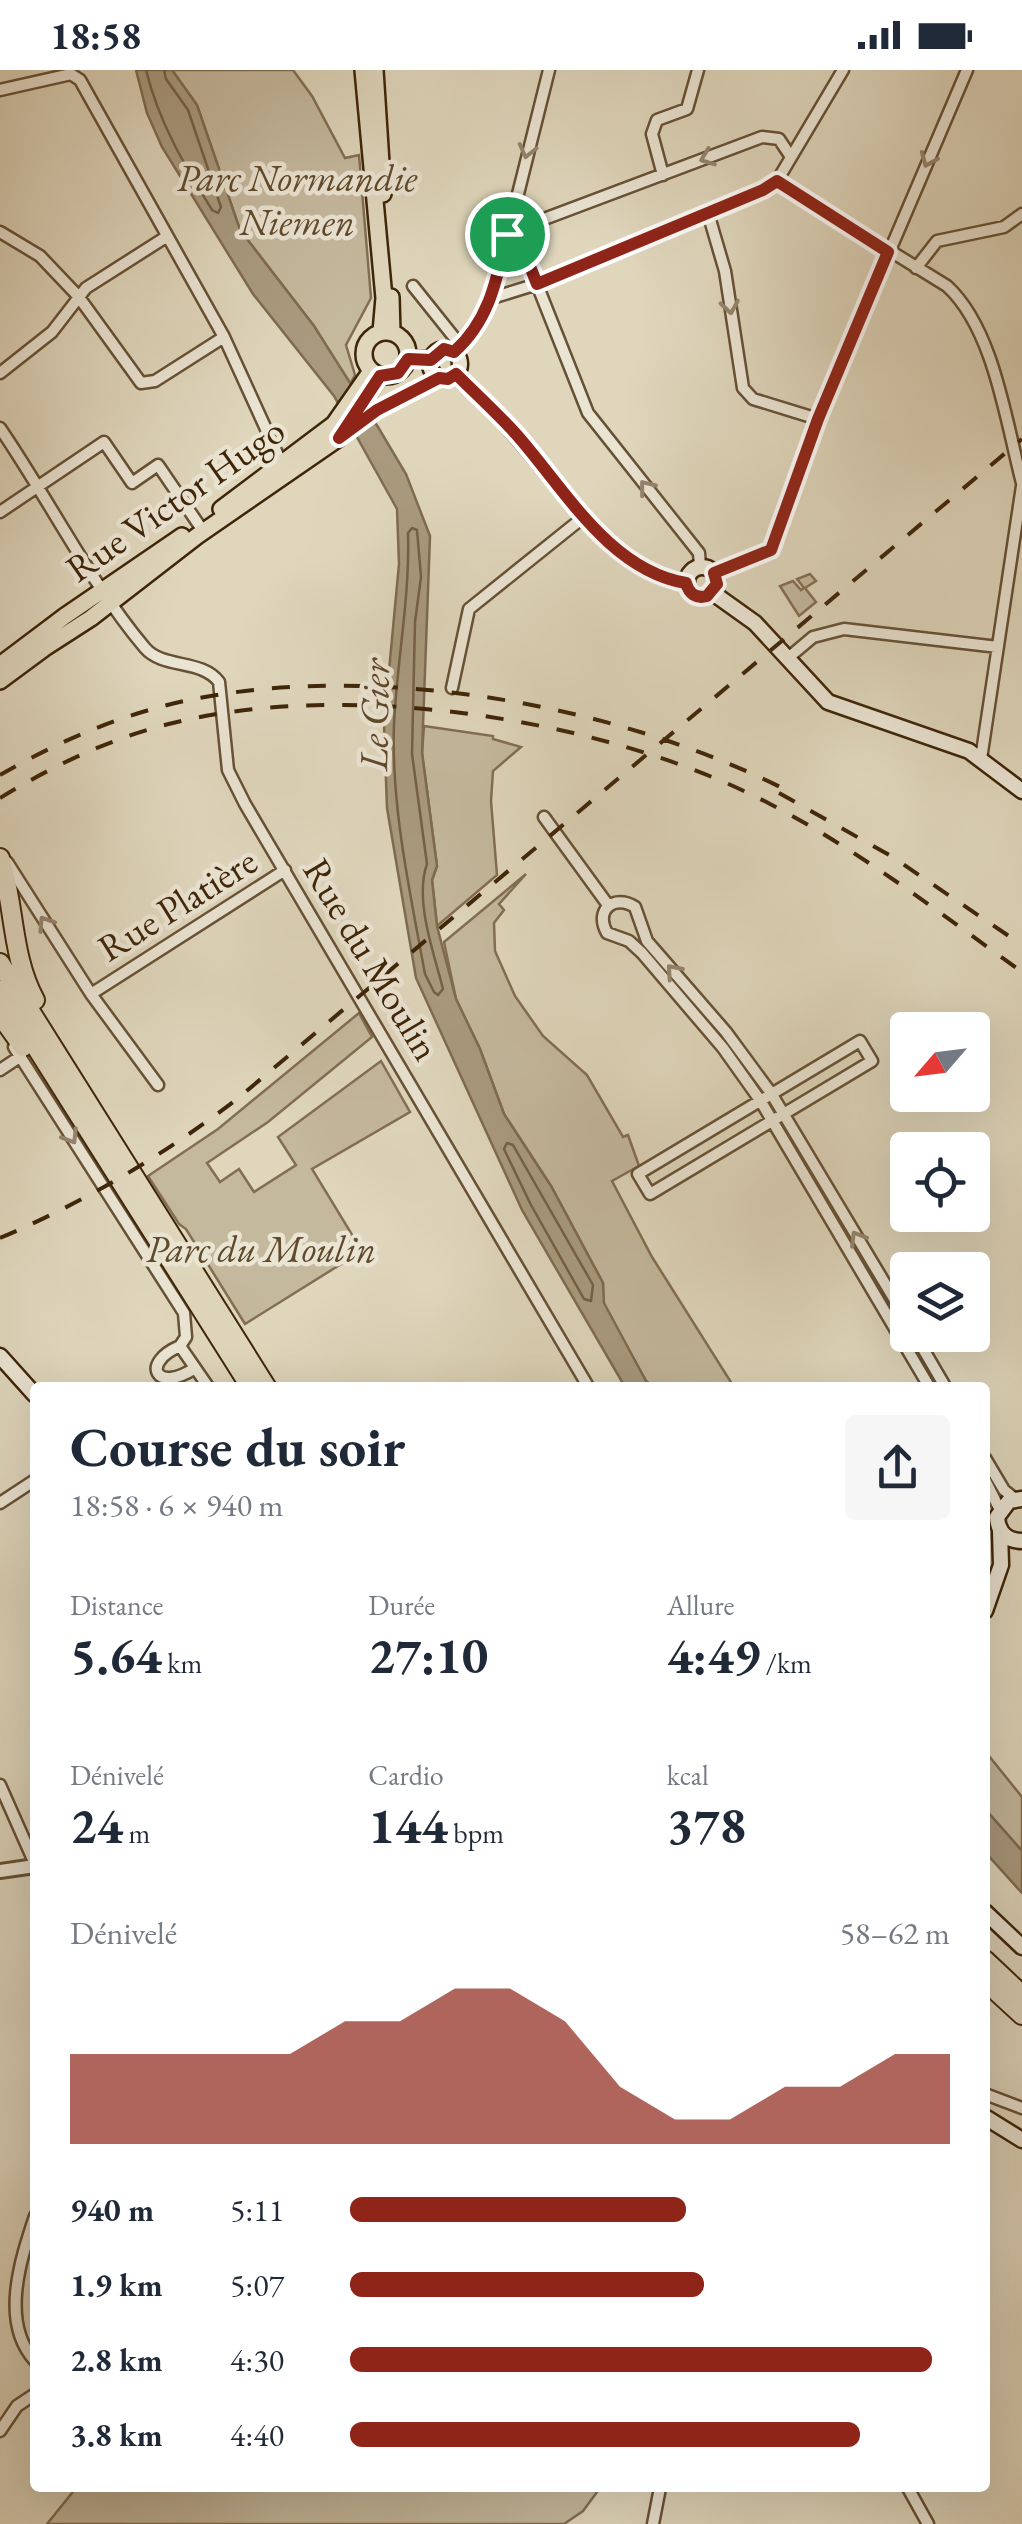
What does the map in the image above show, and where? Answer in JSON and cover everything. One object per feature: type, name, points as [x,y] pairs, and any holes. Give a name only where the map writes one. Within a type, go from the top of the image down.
[{"type":"highway","points":[[0,855],[26,983],[121,1154]]},
{"type":"highway","points":[[0,963],[263,1382]]},
{"type":"highway","points":[[0,990],[247,1382]]},
{"type":"highway","points":[[0,1015],[57,1094],[77,1113]]},
{"type":"highway","points":[[990,1965],[1022,1994]]},
{"type":"highway","points":[[990,1986],[1022,2015]]},
{"type":"main road","points":[[363,70],[387,332]]},
{"type":"main road","points":[[374,70],[387,332]]},
{"type":"main road","points":[[387,332],[405,342],[408,359],[398,373],[376,373],[364,358],[364,351],[370,338],[387,332]]},
{"type":"main road","points":[[408,359],[431,360],[444,349],[458,349],[460,363],[456,374],[448,379],[439,378],[431,370],[431,360]]},
{"type":"main road","name":"Rue Victor Hugo","points":[[0,681],[199,525],[339,438],[368,399],[376,373]]},
{"type":"main road","points":[[456,374],[629,559],[660,576],[686,583]]},
{"type":"main road","name":"Rue Victor Hugo","points":[[0,665],[197,536],[368,399]]},
{"type":"main road","points":[[713,593],[717,584],[707,570],[689,572],[688,590],[696,596],[713,593],[756,623],[828,702],[969,751],[1022,790]]},
{"type":"main road","points":[[0,1356],[30,1389]]},
{"type":"main road","points":[[1002,1565],[1000,1510],[1018,1500]]},
{"type":"main road","points":[[1000,1531],[1011,1540],[1022,1542]]},
{"type":"main road","points":[[990,1597],[1002,1565],[1022,1542]]},
{"type":"main road","points":[[990,1917],[1022,1947]]},
{"type":"main road","points":[[990,2121],[1022,2140]]},
{"type":"street","points":[[413,286],[458,349],[474,332],[492,298],[549,70]]},
{"type":"street","points":[[663,174],[652,134],[657,120],[687,109],[698,70]]},
{"type":"street","points":[[492,298],[537,284],[777,181],[843,70]]},
{"type":"street","points":[[507,234],[521,244],[588,413],[699,553],[707,570],[771,550],[818,419],[967,70]]},
{"type":"street","points":[[0,90],[70,74],[80,80],[224,337],[284,470]]},
{"type":"street","points":[[507,234],[762,137],[779,139],[791,157]]},
{"type":"street","points":[[777,181],[948,286],[970,310],[996,379],[1022,484],[981,759]]},
{"type":"street","points":[[708,213],[725,272],[743,388],[754,399],[818,419]]},
{"type":"street","points":[[916,268],[937,241],[1004,227],[1022,214]]},
{"type":"street","points":[[0,232],[40,256],[78,296],[141,383],[148,385],[224,337]]},
{"type":"street","points":[[0,373],[52,332],[78,296],[166,237]]},
{"type":"street","points":[[0,365],[13,365]]},
{"type":"street","name":"Rue Victor Hugo","points":[[368,399],[439,378]]},
{"type":"street","points":[[0,428],[108,596]]},
{"type":"street","points":[[0,512],[104,442],[132,483],[158,465],[199,525]]},
{"type":"street","points":[[452,688],[469,609],[585,516]]},
{"type":"street","name":"Rue du Moulin","points":[[108,596],[148,652],[212,672],[219,682],[228,770],[244,804],[585,1382]]},
{"type":"street","points":[[788,658],[813,637],[844,629],[998,648]]},
{"type":"street","points":[[544,818],[608,905]]},
{"type":"street","name":"Rue Platière","points":[[0,855],[91,994],[285,870]]},
{"type":"street","points":[[890,1294],[779,1118],[760,1100],[723,1048],[642,953],[630,941],[607,934],[601,914],[608,905],[626,901],[636,907],[647,941],[726,1032],[772,1093],[779,1118],[927,1382]]},
{"type":"street","points":[[91,994],[158,1085]]},
{"type":"street","points":[[0,1025],[184,1313],[188,1324],[186,1336],[180,1346],[161,1355],[157,1363],[159,1373],[166,1380],[176,1380],[195,1368]]},
{"type":"street","points":[[860,1041],[872,1061],[650,1194],[638,1174],[772,1093],[860,1041]]},
{"type":"street","points":[[0,1070],[20,1056]]},
{"type":"street","points":[[180,1346],[204,1382]]},
{"type":"street","points":[[926,1352],[943,1382]]},
{"type":"street","points":[[990,1466],[1004,1490],[1018,1500]]},
{"type":"street","points":[[0,1503],[30,1483]]},
{"type":"street","points":[[990,1490],[1000,1510]]},
{"type":"street","points":[[0,1785],[30,1854]]},
{"type":"street","points":[[0,1871],[30,1866]]},
{"type":"street","points":[[990,2096],[1022,2108]]},
{"type":"street","points":[[30,2232],[22,2257],[16,2332],[30,2353]]},
{"type":"street","points":[[0,2432],[18,2406],[30,2398]]},
{"type":"street","points":[[652,2524],[659,2492]]},
{"type":"street","points":[[910,2492],[928,2524]]},
{"type":"green space","name":"Parc Normandie Niemen","points":[[172,70],[293,70],[312,96],[345,158],[359,155],[371,298],[346,345],[355,375],[350,384],[314,326],[240,230],[197,105]]},
{"type":"green space","points":[[810,574],[816,581],[805,588],[816,602],[799,616],[780,586],[793,581],[801,590],[804,588],[797,579]]},
{"type":"green space","points":[[424,726],[493,736],[521,747],[493,771],[491,801],[497,875],[437,926],[432,880],[437,866],[422,753]]},
{"type":"green space","points":[[526,874],[499,904],[504,910],[494,923],[495,951],[515,996],[543,1036],[587,1075],[623,1137],[628,1135],[639,1166],[612,1181],[652,1257],[731,1382],[646,1381],[603,1303],[603,1283],[551,1186],[504,1114],[456,999],[444,942]]},
{"type":"green space","name":"Parc du Moulin","points":[[359,1013],[372,1037],[268,1122],[207,1163],[220,1182],[239,1169],[254,1192],[296,1165],[278,1137],[381,1061],[410,1112],[312,1169],[362,1251],[245,1324],[148,1176],[218,1129]]},
{"type":"green space","points":[[990,1757],[1022,1797],[1022,1851],[990,1815]]},
{"type":"green space","points":[[73,2492],[597,2492],[583,2511],[564,2524],[47,2524]]},
{"type":"water","points":[[136,70],[172,70],[197,105],[240,230],[314,326],[406,474],[430,536],[422,753],[437,866],[432,880],[437,926],[456,999],[504,1114],[551,1186],[603,1283],[604,1303],[647,1382],[622,1382],[522,1210],[416,978],[387,808],[384,724],[399,564],[397,509],[334,396],[253,294],[162,147],[147,113]]},
{"type":"water","points":[[990,1815],[1022,1851],[1022,1893],[990,1858]]},
{"type":"railway","points":[[0,1238],[123,1176],[237,1099],[1022,439]]},
{"type":"railway","points":[[0,775],[91,730],[164,706],[262,689],[339,686],[418,689],[498,699],[577,715],[654,736],[794,794]]},
{"type":"railway","points":[[0,798],[62,764],[127,736],[243,710],[318,705],[478,715],[557,729],[634,749],[705,774],[770,804],[867,862],[1022,972]]},
{"type":"railway","points":[[779,793],[891,856],[1022,945]]},
{"type":"route","points":[[777,181],[888,252],[818,419],[771,550],[714,573],[717,584],[713,593],[702,598],[696,596],[686,583],[669,580],[629,559],[606,539],[490,406],[456,374],[448,379],[439,378],[377,410],[339,438],[380,376],[398,373],[408,359],[431,360],[444,349],[454,352],[467,341],[492,298],[507,234],[521,244],[537,284],[777,181]]},
{"type":"water label","name":"Le Gier","points":[[374,715]]}]
